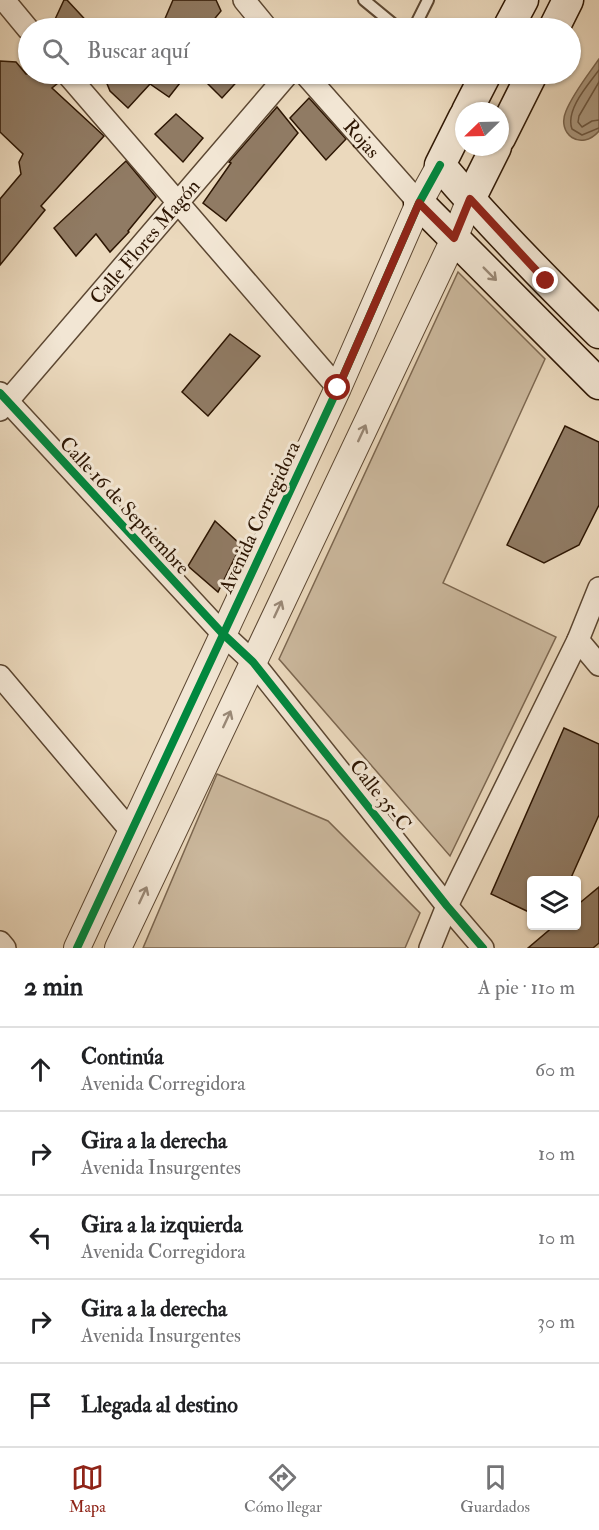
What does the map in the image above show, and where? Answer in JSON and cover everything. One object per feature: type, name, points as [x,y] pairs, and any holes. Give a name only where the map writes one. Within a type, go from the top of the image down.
[{"type":"main road","points":[[513,18],[523,0]]},
{"type":"main road","points":[[559,18],[568,0]]},
{"type":"main road","points":[[472,102],[481,84]]},
{"type":"main road","points":[[509,120],[527,84]]},
{"type":"main road","points":[[455,135],[440,165],[546,281],[599,333]]},
{"type":"main road","points":[[470,199],[492,156]]},
{"type":"main road","points":[[419,203],[599,384]]},
{"type":"street","points":[[4,0],[19,18]]},
{"type":"street","points":[[244,0],[259,18]]},
{"type":"street","points":[[76,84],[338,388]]},
{"type":"street","name":"Calle Flores Magón","points":[[2,402],[279,84]]},
{"type":"street","name":"Rojas","points":[[314,84],[419,203]]},
{"type":"street","name":"Avenida Corregidora","points":[[77,948],[338,388],[419,203],[440,165]]},
{"type":"street","points":[[118,948],[454,238],[470,199]]},
{"type":"street","name":"Calle 16 de Septiembre","points":[[2,402],[222,633],[253,662]]},
{"type":"street","points":[[430,948],[447,906],[578,640],[599,588]]},
{"type":"street","points":[[578,640],[599,665]]},
{"type":"street","name":"Calle 35-C","points":[[253,662],[483,948]]},
{"type":"street","points":[[0,676],[131,831]]},
{"type":"street","points":[[0,942],[5,948]]},
{"type":"lane","points":[[364,0],[386,18]]},
{"type":"lane","points":[[419,18],[428,0]]},
{"type":"shaded area","points":[[458,272],[545,359],[443,583],[556,637],[450,856],[279,659]]},
{"type":"shaded area","points":[[217,774],[328,821],[420,913],[405,948],[143,948]]},
{"type":"water","points":[[599,59],[599,131],[585,140],[578,140],[572,138],[564,127],[566,111],[581,84]]},
{"type":"building","points":[[64,0],[67,0],[84,18],[56,18]]},
{"type":"building","points":[[173,0],[216,0],[221,11],[215,18],[165,18]]},
{"type":"building","points":[[0,61],[16,62],[18,64],[18,84],[57,84],[52,88],[104,136],[41,206],[45,210],[0,265],[0,199],[21,174],[19,162],[23,154],[0,132]]},
{"type":"building","points":[[107,84],[150,84],[128,108],[110,91]]},
{"type":"building","points":[[150,84],[179,84],[169,97]]},
{"type":"building","points":[[208,84],[235,84],[222,98]]},
{"type":"building","points":[[309,98],[346,139],[326,160],[290,118]]},
{"type":"building","points":[[277,107],[298,133],[226,221],[203,203],[231,163],[229,162]]},
{"type":"building","points":[[176,114],[203,138],[183,162],[155,134]]},
{"type":"building","points":[[126,161],[156,197],[110,252],[96,234],[76,256],[54,228]]},
{"type":"building","points":[[230,334],[260,356],[208,416],[182,392]]},
{"type":"building","points":[[565,426],[599,442],[599,505],[579,545],[544,563],[507,545]]},
{"type":"building","points":[[215,521],[241,545],[218,592],[188,566]]},
{"type":"building","points":[[564,728],[599,744],[599,815],[572,876],[527,876],[527,911],[491,894]]},
{"type":"building","points":[[599,887],[599,943],[593,948],[528,948],[549,930],[581,930],[581,902]]},
{"type":"cycle path","points":[[77,948],[338,388],[419,203],[440,165]]},
{"type":"cycle path","points":[[0,393],[222,633],[253,662],[483,948]]},
{"type":"route","points":[[338,388],[419,203],[454,238],[470,199],[546,281]]}]
